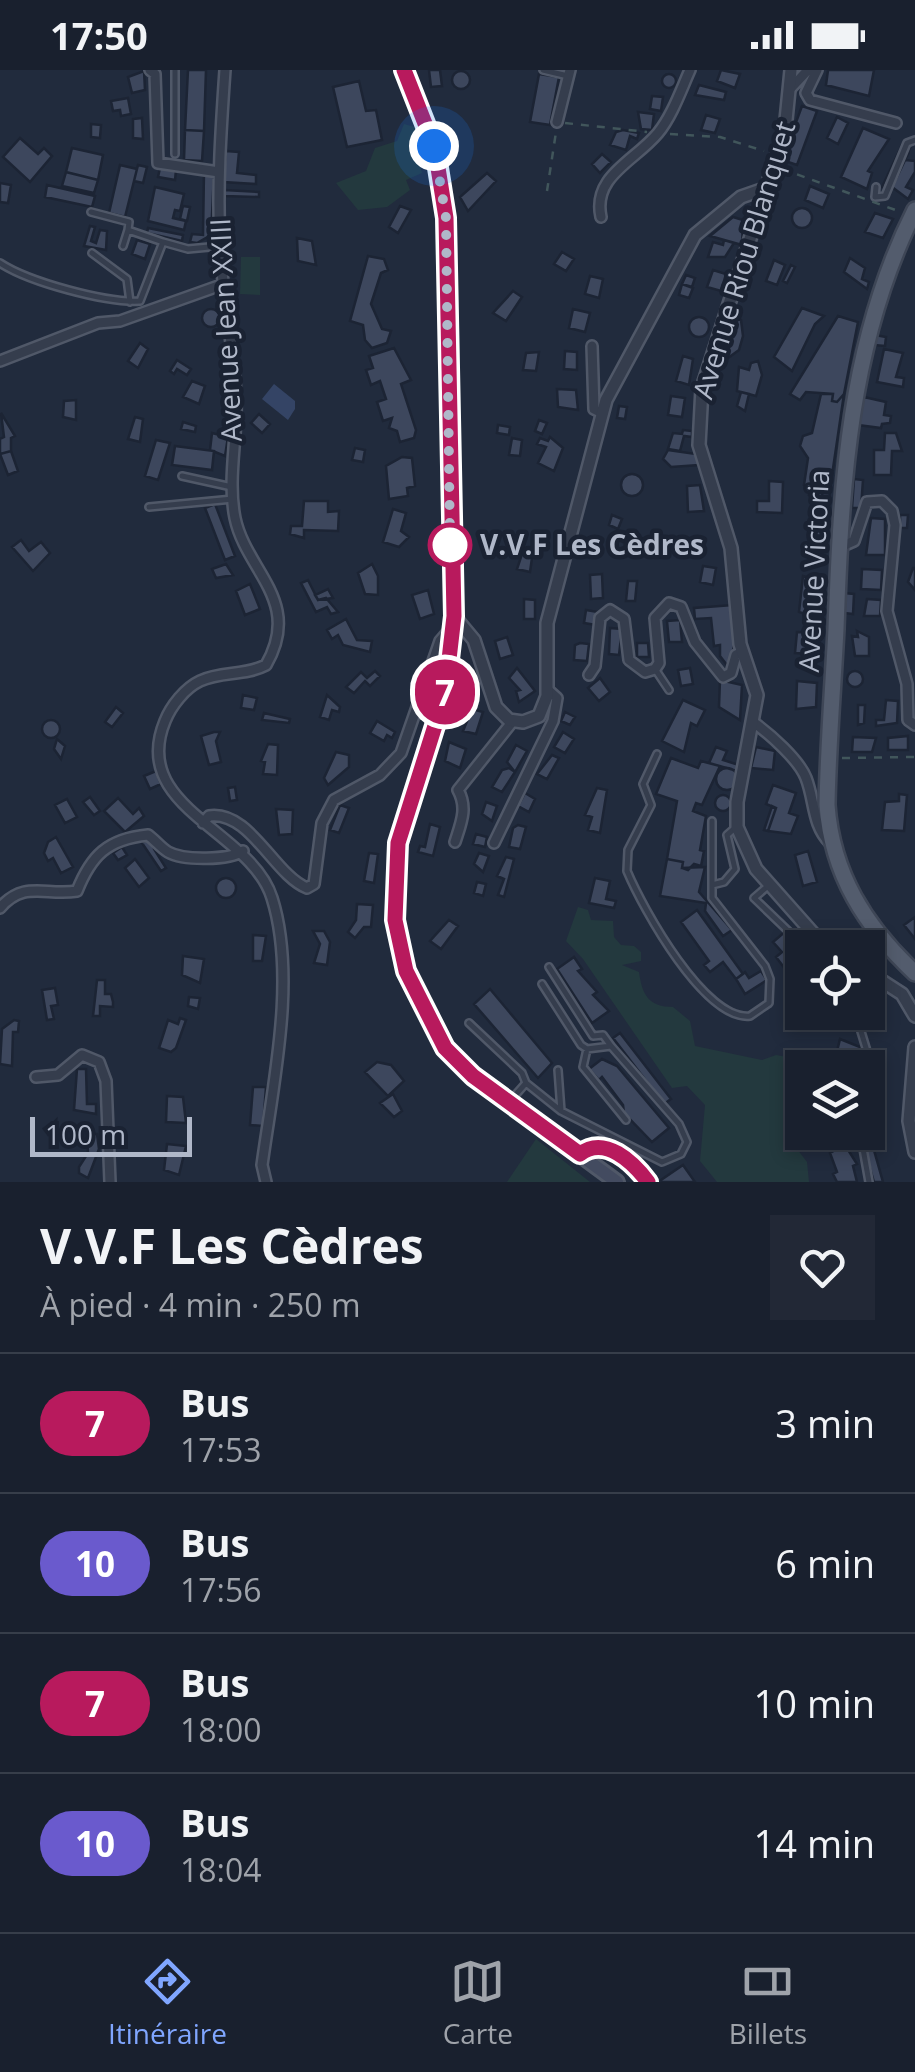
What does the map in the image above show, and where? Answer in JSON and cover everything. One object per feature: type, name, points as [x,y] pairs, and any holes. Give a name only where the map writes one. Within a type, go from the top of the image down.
[{"type":"main road","points":[[404,70],[435,149],[446,218],[454,621],[445,694],[398,843],[395,920],[406,971],[445,1048],[509,1102],[618,1182]]},
{"type":"main road","name":"Avenue Victoria","points":[[877,930],[845,886],[832,845],[827,805],[838,548],[848,438],[871,319],[890,263],[913,214]]},
{"type":"main road","name":"Avenue Victoria","points":[[885,937],[915,961]]},
{"type":"main road","name":"Avenue Victoria","points":[[885,940],[915,973]]},
{"type":"main road","points":[[596,1167],[605,1182]]},
{"type":"street","points":[[150,70],[154,74],[158,163],[218,172]]},
{"type":"street","name":"Avenue Jean XXIII","points":[[225,70],[218,172],[220,246],[236,398],[233,499],[244,543],[266,574],[278,614],[277,636],[266,666],[198,681],[165,721],[160,754],[162,774],[174,796],[243,851],[259,869],[272,898],[280,947],[280,1035],[262,1164],[266,1182]]},
{"type":"street","points":[[601,217],[598,200],[607,179],[658,134],[690,70]]},
{"type":"street","name":"Avenue Riou Blanquet","points":[[737,827],[737,802],[757,696],[742,652],[732,548],[696,428],[702,388],[785,130],[791,70]]},
{"type":"street","points":[[791,88],[808,70]]},
{"type":"street","points":[[817,70],[806,94],[810,100],[896,123]]},
{"type":"street","points":[[558,122],[569,73]]},
{"type":"street","points":[[455,842],[464,801],[458,790],[513,721],[539,716],[547,689],[547,623],[602,413],[618,372],[695,235],[741,197],[764,189]]},
{"type":"street","points":[[0,361],[98,323],[120,321],[224,284]]},
{"type":"street","points":[[592,346],[594,410],[602,413]]},
{"type":"street","points":[[838,548],[851,545],[867,502],[882,501],[892,511],[895,531],[887,610],[906,684],[908,720],[915,725]]},
{"type":"street","points":[[589,675],[595,666],[600,618],[610,610],[624,619],[629,660],[645,672],[656,669],[656,614],[669,603],[681,607],[695,642],[723,676],[732,673],[736,655],[742,652]]},
{"type":"street","points":[[204,823],[209,816],[224,817],[270,854],[292,882],[307,888],[314,884],[322,823],[334,800],[380,775],[401,753],[440,641],[454,621],[474,640],[496,707],[513,721]]},
{"type":"street","points":[[494,843],[553,721],[556,698],[547,689]]},
{"type":"street","points":[[753,722],[780,740],[805,773],[819,831],[832,845]]},
{"type":"street","points":[[737,827],[743,848],[769,885],[810,930]]},
{"type":"street","points":[[0,908],[14,892],[26,888],[77,891],[85,866],[106,848],[132,838],[148,836],[170,853],[231,858],[243,851]]},
{"type":"street","points":[[885,983],[902,994],[915,1016]]},
{"type":"street","points":[[915,1047],[910,1121],[915,1152]]},
{"type":"street","points":[[36,1077],[58,1075],[82,1055],[99,1062],[106,1081],[110,1182]]},
{"type":"lane","points":[[174,70],[175,154]]},
{"type":"lane","points":[[543,70],[569,73]]},
{"type":"lane","points":[[876,188],[875,197],[885,196],[907,142],[915,140]]},
{"type":"lane","points":[[91,212],[129,222],[123,246]]},
{"type":"lane","points":[[128,230],[188,249],[220,246]]},
{"type":"lane","points":[[0,263],[40,282],[140,301],[163,242]]},
{"type":"lane","points":[[92,253],[127,279],[130,302]]},
{"type":"lane","points":[[182,476],[232,487]]},
{"type":"lane","points":[[149,507],[233,499]]},
{"type":"lane","points":[[656,669],[669,690]]},
{"type":"lane","points":[[657,754],[643,784],[651,805],[628,850],[627,871],[701,990],[727,1014],[750,1016],[769,1003],[770,979],[712,898],[712,821]]},
{"type":"lane","points":[[712,885],[724,882],[736,869],[727,835],[737,827]]},
{"type":"lane","points":[[769,885],[754,898],[787,930]]},
{"type":"lane","points":[[469,1023],[522,1073],[526,1083],[561,1111],[662,1162],[680,1154],[687,1142],[679,1124],[603,1034],[593,1036],[549,968]]},
{"type":"lane","points":[[542,984],[587,1050],[583,1067],[626,1120]]},
{"type":"lane","points":[[587,1050],[611,1046]]},
{"type":"lane","points":[[558,1070],[561,1111]]},
{"type":"lane","points":[[509,1102],[526,1083]]},
{"type":"lane","points":[[580,1154],[602,1148],[616,1152],[631,1161],[648,1182]]},
{"type":"lane","points":[[863,1150],[869,1182]]},
{"type":"path","points":[[547,191],[558,122],[720,137],[770,153],[765,166],[776,173],[779,168],[913,214]]},
{"type":"path","points":[[829,758],[915,757]]},
{"type":"green space","points":[[404,124],[418,128],[425,148],[416,152],[422,173],[406,180],[410,190],[387,207],[358,210],[336,183],[366,171],[375,148],[397,141]]},
{"type":"green space","points":[[241,257],[260,257],[260,295],[240,294]]},
{"type":"green space","points":[[578,907],[588,910],[591,920],[613,921],[614,937],[621,945],[634,946],[641,952],[641,961],[622,965],[639,972],[642,987],[652,1002],[673,1007],[690,1021],[695,1046],[762,1060],[785,1057],[785,1150],[798,1150],[807,1162],[809,1182],[717,1182],[700,1161],[705,1105],[687,1086],[672,1088],[583,959],[566,941]]},
{"type":"green space","points":[[536,1139],[590,1182],[507,1182]]},
{"type":"water","points":[[274,384],[295,401],[288,420],[262,399]]},
{"type":"building","points":[[188,70],[206,70],[204,131],[185,130]]},
{"type":"building","points":[[429,70],[440,70],[442,86],[431,87]]},
{"type":"building","points":[[721,70],[740,74],[735,88],[717,81]]},
{"type":"building","points":[[828,70],[874,70],[869,96],[826,85]]},
{"type":"building","points":[[144,71],[145,90],[132,93],[128,77]]},
{"type":"building","points":[[461,71],[470,80],[461,89],[452,80]]},
{"type":"building","points":[[539,74],[559,77],[550,125],[530,122]]},
{"type":"building","points":[[669,74],[676,81],[669,88],[662,81]]},
{"type":"building","points":[[359,81],[366,111],[376,110],[382,140],[347,147],[333,87]]},
{"type":"building","points":[[699,85],[726,92],[724,100],[695,95]]},
{"type":"building","points":[[652,96],[663,97],[661,111],[650,109]]},
{"type":"building","points":[[128,98],[131,114],[121,116],[120,110],[113,111],[111,101]]},
{"type":"building","points":[[802,106],[817,111],[797,165],[782,160]]},
{"type":"building","points":[[638,112],[654,114],[652,130],[641,129]]},
{"type":"building","points":[[706,115],[720,119],[715,133],[701,130]]},
{"type":"building","points":[[837,117],[848,123],[838,144],[827,138]]},
{"type":"building","points":[[142,118],[143,139],[133,138],[133,119]]},
{"type":"building","points":[[91,124],[101,125],[100,138],[91,137]]},
{"type":"building","points":[[863,128],[889,139],[868,171],[872,173],[867,189],[841,177]]},
{"type":"building","points":[[185,130],[204,131],[202,161],[184,160]]},
{"type":"building","points":[[616,132],[639,133],[637,139],[630,136],[626,150],[610,145]]},
{"type":"building","points":[[20,138],[38,154],[44,148],[52,156],[30,182],[3,157]]},
{"type":"building","points":[[902,145],[910,148],[890,190],[882,187]]},
{"type":"building","points":[[72,148],[103,155],[98,180],[66,172]]},
{"type":"building","points":[[226,151],[239,152],[237,173],[256,175],[256,184],[223,182]]},
{"type":"building","points":[[602,154],[611,162],[600,173],[592,164]]},
{"type":"building","points":[[905,160],[915,161],[915,172],[906,187],[913,190],[908,199],[892,187]]},
{"type":"building","points":[[120,165],[137,169],[125,217],[109,213]]},
{"type":"building","points":[[138,165],[147,167],[143,183],[134,181]]},
{"type":"building","points":[[160,168],[176,170],[175,180],[158,177]]},
{"type":"building","points":[[66,172],[98,180],[94,193],[62,186]]},
{"type":"building","points":[[204,172],[214,174],[211,235],[197,243],[190,242],[192,234],[203,235]]},
{"type":"building","points":[[487,173],[496,181],[468,211],[460,197]]},
{"type":"building","points":[[0,183],[11,185],[8,203],[0,202]]},
{"type":"building","points":[[47,185],[95,196],[92,207],[45,197]]},
{"type":"building","points":[[810,186],[829,194],[823,208],[805,200]]},
{"type":"building","points":[[155,187],[184,194],[180,211],[175,210],[173,218],[186,221],[184,230],[148,221]]},
{"type":"building","points":[[224,190],[259,192],[259,197],[224,196]]},
{"type":"building","points":[[183,206],[190,207],[187,221],[180,219]]},
{"type":"building","points":[[400,206],[411,210],[398,233],[389,227]]},
{"type":"building","points":[[802,208],[812,218],[802,228],[792,218]]},
{"type":"building","points":[[875,213],[893,219],[883,238],[865,232]]},
{"type":"building","points":[[733,217],[743,220],[742,245],[710,236]]},
{"type":"building","points":[[90,226],[95,227],[91,241],[96,243],[100,230],[107,231],[106,250],[84,246]]},
{"type":"building","points":[[148,228],[183,235],[182,241],[147,233]]},
{"type":"building","points":[[297,238],[312,241],[316,265],[298,261]]},
{"type":"building","points":[[137,240],[150,244],[145,259],[132,254]]},
{"type":"building","points":[[724,240],[734,243],[725,257],[708,257],[713,242],[723,245]]},
{"type":"building","points":[[562,252],[574,259],[566,271],[554,264]]},
{"type":"building","points":[[368,256],[384,259],[388,270],[381,273],[371,304],[382,329],[391,331],[387,343],[372,348],[365,340],[363,325],[350,321]]},
{"type":"building","points":[[850,258],[865,268],[862,279],[869,282],[867,289],[844,272]]},
{"type":"building","points":[[774,260],[785,265],[777,285],[766,281]]},
{"type":"building","points":[[791,265],[795,267],[787,283],[783,281]]},
{"type":"building","points":[[713,270],[726,274],[721,291],[707,287]]},
{"type":"building","points":[[686,275],[695,278],[692,287],[682,284]]},
{"type":"building","points":[[590,276],[603,279],[599,298],[585,294]]},
{"type":"building","points":[[682,284],[693,288],[689,298],[679,295]]},
{"type":"building","points":[[513,291],[522,297],[506,321],[493,313]]},
{"type":"building","points":[[802,308],[824,316],[815,324],[792,371],[774,357]]},
{"type":"building","points":[[211,309],[220,318],[211,327],[202,318]]},
{"type":"building","points":[[573,309],[590,313],[585,332],[569,328]]},
{"type":"building","points":[[838,316],[858,322],[844,394],[837,402],[832,401],[833,394],[806,392],[800,400],[790,394]]},
{"type":"building","points":[[699,317],[709,327],[699,337],[689,327]]},
{"type":"building","points":[[735,318],[741,320],[743,336],[739,350],[728,358],[724,353]]},
{"type":"building","points":[[875,335],[886,337],[885,346],[874,345]]},
{"type":"building","points":[[140,343],[148,349],[138,368],[128,361]]},
{"type":"building","points":[[394,348],[411,380],[401,384],[416,430],[414,438],[400,442],[397,431],[389,428],[392,418],[383,421],[377,402],[386,399],[380,381],[371,385],[366,370],[373,368],[369,356]]},
{"type":"building","points":[[884,349],[903,353],[896,377],[904,378],[903,387],[877,382]]},
{"type":"building","points":[[565,351],[577,352],[577,370],[564,369]]},
{"type":"building","points":[[539,352],[536,371],[523,370],[526,353]]},
{"type":"building","points":[[683,356],[693,359],[689,385],[676,381]]},
{"type":"building","points":[[177,360],[191,369],[187,375],[177,369],[174,374],[170,371]]},
{"type":"building","points":[[758,361],[762,375],[756,396],[737,391],[739,367],[749,370],[751,363]]},
{"type":"building","points":[[192,381],[205,386],[199,404],[183,397]]},
{"type":"building","points":[[557,389],[576,390],[578,410],[558,407]]},
{"type":"building","points":[[741,392],[749,394],[745,411],[737,406]]},
{"type":"building","points":[[821,394],[833,394],[832,401],[837,402],[844,394],[830,489],[823,488],[822,497],[809,495],[810,488],[804,485],[808,458],[800,446],[803,436],[812,433]]},
{"type":"building","points":[[671,396],[685,398],[682,417],[668,415]]},
{"type":"building","points":[[864,397],[886,402],[884,415],[891,416],[890,423],[882,424],[881,428],[858,425]]},
{"type":"building","points":[[76,400],[76,420],[63,417],[64,401]]},
{"type":"building","points":[[619,406],[627,407],[625,419],[617,418]]},
{"type":"building","points":[[1,413],[15,436],[11,438],[11,451],[0,454],[0,439],[4,437]]},
{"type":"building","points":[[259,414],[270,424],[262,433],[251,423]]},
{"type":"building","points":[[135,417],[143,419],[140,442],[128,439]]},
{"type":"building","points":[[539,420],[547,423],[542,434],[535,431]]},
{"type":"building","points":[[183,422],[196,426],[195,432],[181,429]]},
{"type":"building","points":[[498,425],[510,427],[509,435],[497,433]]},
{"type":"building","points":[[683,430],[692,431],[692,437],[684,436],[680,451],[668,449],[673,433],[682,434]]},
{"type":"building","points":[[212,433],[228,437],[225,456],[210,450]]},
{"type":"building","points":[[885,433],[896,433],[902,451],[892,451],[891,475],[874,475],[874,450],[884,450]]},
{"type":"building","points":[[550,437],[563,448],[554,471],[538,463],[546,447],[537,444],[540,438],[548,441]]},
{"type":"building","points":[[512,438],[522,440],[520,456],[509,455]]},
{"type":"building","points":[[156,440],[170,443],[158,480],[145,476]]},
{"type":"building","points":[[175,446],[214,451],[212,470],[172,465]]},
{"type":"building","points":[[355,448],[365,450],[363,462],[352,460]]},
{"type":"building","points":[[668,450],[696,454],[699,465],[671,467],[663,459]]},
{"type":"building","points":[[11,451],[18,471],[8,475],[0,454]]},
{"type":"building","points":[[402,457],[412,458],[415,486],[407,488],[408,496],[389,499],[386,466]]},
{"type":"building","points":[[632,474],[640,477],[640,493],[632,496],[624,493],[621,485],[624,477]]},
{"type":"building","points":[[854,479],[863,480],[861,508],[852,508]]},
{"type":"building","points":[[769,481],[783,482],[782,513],[757,512],[757,501],[769,501]]},
{"type":"building","points":[[700,485],[704,511],[688,512],[687,486]]},
{"type":"building","points":[[823,488],[830,489],[827,536],[812,535],[814,496],[822,497]]},
{"type":"building","points":[[304,501],[328,501],[328,512],[339,511],[338,531],[304,530],[304,538],[290,534],[291,526],[302,526]]},
{"type":"building","points":[[215,504],[235,556],[225,560],[205,508]]},
{"type":"building","points":[[393,509],[406,513],[401,531],[409,537],[399,547],[383,542]]},
{"type":"building","points":[[612,515],[622,519],[618,529],[609,525]]},
{"type":"building","points":[[900,515],[908,515],[907,528],[900,528]]},
{"type":"building","points":[[871,518],[885,519],[885,555],[866,555]]},
{"type":"building","points":[[21,540],[29,551],[41,542],[50,553],[33,571],[12,547]]},
{"type":"building","points":[[524,548],[533,551],[530,572],[517,569]]},
{"type":"building","points":[[226,564],[233,575],[216,578],[212,569]]},
{"type":"building","points":[[372,564],[378,576],[378,595],[365,594],[358,573]]},
{"type":"building","points":[[703,566],[716,568],[713,585],[700,582]]},
{"type":"building","points":[[915,568],[915,590],[908,582]]},
{"type":"building","points":[[862,569],[882,570],[881,590],[861,589]]},
{"type":"building","points":[[602,574],[603,598],[591,599],[590,575]]},
{"type":"building","points":[[803,576],[817,580],[816,600],[824,599],[824,608],[815,608],[815,601],[811,601],[811,616],[799,612]]},
{"type":"building","points":[[308,580],[318,600],[326,598],[338,612],[331,614],[327,607],[316,612],[301,583]]},
{"type":"building","points":[[628,581],[637,581],[635,601],[626,601]]},
{"type":"building","points":[[250,584],[260,609],[245,615],[236,591]]},
{"type":"building","points":[[328,589],[333,598],[318,600],[315,595]]},
{"type":"building","points":[[428,590],[434,614],[420,619],[412,595]]},
{"type":"building","points":[[844,593],[854,594],[853,614],[844,613]]},
{"type":"building","points":[[524,599],[535,600],[535,619],[524,619]]},
{"type":"building","points":[[867,599],[881,600],[880,616],[864,616]]},
{"type":"building","points":[[733,605],[735,639],[730,669],[720,656],[720,645],[714,646],[711,618],[695,619],[694,608]]},
{"type":"building","points":[[586,610],[598,612],[596,625],[584,623]]},
{"type":"building","points":[[346,619],[357,640],[372,641],[370,652],[343,645],[338,635],[332,639],[327,630]]},
{"type":"building","points":[[680,620],[682,642],[669,642],[667,621]]},
{"type":"building","points":[[610,628],[622,629],[619,655],[609,654]]},
{"type":"building","points":[[857,631],[869,637],[869,656],[855,656],[852,636],[858,637]]},
{"type":"building","points":[[797,632],[818,633],[817,654],[795,653]]},
{"type":"building","points":[[507,637],[513,655],[500,659],[495,641]]},
{"type":"building","points":[[637,643],[648,643],[649,657],[637,657]]},
{"type":"building","points":[[589,644],[587,661],[574,660],[575,645]]},
{"type":"building","points":[[517,668],[535,691],[519,702],[516,691],[520,690],[509,678]]},
{"type":"building","points":[[690,668],[693,684],[681,686],[678,670]]},
{"type":"building","points":[[375,671],[380,676],[370,686],[365,681],[354,693],[346,687],[361,672],[367,678]]},
{"type":"building","points":[[855,671],[863,679],[855,687],[847,679]]},
{"type":"building","points":[[600,678],[610,692],[599,701],[588,688]]},
{"type":"building","points":[[720,680],[742,685],[740,720],[719,707]]},
{"type":"building","points":[[797,681],[817,683],[816,707],[796,709]]},
{"type":"building","points":[[243,695],[257,698],[254,710],[241,708]]},
{"type":"building","points":[[327,695],[340,707],[339,712],[332,710],[329,720],[320,717]]},
{"type":"building","points":[[683,700],[705,710],[697,726],[691,723],[684,752],[662,741]]},
{"type":"building","points":[[886,700],[898,701],[897,723],[876,726],[876,720],[884,720]]},
{"type":"building","points":[[858,705],[865,705],[864,723],[858,725]]},
{"type":"building","points":[[116,707],[123,713],[112,727],[105,722]]},
{"type":"building","points":[[472,709],[483,712],[476,734],[463,731]]},
{"type":"building","points":[[565,712],[575,717],[570,725],[561,721]]},
{"type":"building","points":[[264,713],[290,719],[289,723],[262,720]]},
{"type":"building","points":[[51,720],[58,722],[58,736],[51,738],[44,736],[42,729],[44,722]]},
{"type":"building","points":[[377,721],[395,732],[392,738],[387,735],[384,741],[370,733]]},
{"type":"building","points":[[220,732],[216,741],[221,762],[209,765],[201,736]]},
{"type":"building","points":[[563,732],[574,739],[565,753],[554,747]]},
{"type":"building","points":[[908,736],[908,750],[888,750],[888,738]]},
{"type":"building","points":[[853,737],[876,738],[872,752],[852,752]]},
{"type":"building","points":[[57,739],[65,746],[61,759],[54,749]]},
{"type":"building","points":[[449,742],[466,749],[460,768],[445,761]]},
{"type":"building","points":[[268,744],[278,745],[277,775],[263,774],[265,762],[261,761]]},
{"type":"building","points":[[516,745],[527,751],[515,772],[507,762]]},
{"type":"building","points":[[716,747],[727,751],[723,760],[739,765],[737,771],[709,763]]},
{"type":"building","points":[[756,747],[775,751],[773,770],[751,768]]},
{"type":"building","points":[[336,752],[349,755],[349,767],[328,785],[324,778]]},
{"type":"building","points":[[552,755],[559,758],[547,779],[537,774]]},
{"type":"building","points":[[671,758],[698,768],[701,761],[720,766],[702,805],[696,803],[693,811],[706,816],[700,850],[704,851],[701,866],[694,864],[688,870],[682,868],[683,862],[667,859],[677,801],[656,794]]},
{"type":"building","points":[[509,768],[515,772],[502,792],[492,787],[502,770]]},
{"type":"building","points":[[727,768],[735,771],[735,787],[727,790],[719,787],[716,779],[719,771]]},
{"type":"building","points":[[156,771],[161,784],[150,789],[144,776]]},
{"type":"building","points":[[773,785],[796,793],[789,813],[798,816],[791,834],[768,831],[776,808],[766,804]]},
{"type":"building","points":[[235,787],[237,800],[230,801],[228,788]]},
{"type":"building","points":[[597,788],[607,790],[600,833],[588,830],[592,817],[585,815]]},
{"type":"building","points":[[525,793],[535,799],[529,812],[518,806]]},
{"type":"building","points":[[899,794],[907,795],[904,831],[882,830],[885,802],[899,801]]},
{"type":"building","points":[[723,795],[731,803],[723,811],[715,803]]},
{"type":"building","points":[[90,797],[100,811],[94,815],[83,802]]},
{"type":"building","points":[[118,798],[133,814],[139,808],[144,816],[125,832],[104,811]]},
{"type":"building","points":[[67,799],[77,817],[65,823],[55,805]]},
{"type":"building","points":[[486,802],[497,806],[492,821],[482,814]]},
{"type":"building","points":[[340,805],[349,808],[339,833],[330,830]]},
{"type":"building","points":[[772,806],[776,808],[768,831],[764,830]]},
{"type":"building","points":[[276,809],[293,810],[292,834],[279,835]]},
{"type":"building","points":[[430,824],[440,827],[433,856],[418,852],[420,846],[425,847]]},
{"type":"building","points":[[526,827],[520,849],[509,847],[513,828]]},
{"type":"building","points":[[476,834],[487,837],[485,847],[473,844]]},
{"type":"building","points":[[56,837],[73,867],[61,873],[53,858],[48,861],[44,853],[48,842]]},
{"type":"building","points":[[148,840],[157,846],[154,849],[166,868],[161,871],[142,843]]},
{"type":"building","points":[[122,847],[127,855],[118,860],[113,853]]},
{"type":"building","points":[[808,851],[817,882],[803,886],[795,855]]},
{"type":"building","points":[[369,853],[378,854],[374,883],[364,881]]},
{"type":"building","points":[[479,853],[489,856],[483,872],[474,864]]},
{"type":"building","points":[[506,857],[514,859],[504,897],[498,895],[504,879],[497,876]]},
{"type":"building","points":[[135,859],[149,878],[139,887],[125,868]]},
{"type":"building","points":[[667,859],[683,862],[682,868],[705,867],[699,892],[732,930],[723,936],[705,911],[706,903],[660,896]]},
{"type":"building","points":[[222,878],[230,878],[236,888],[230,898],[222,898],[216,892],[216,884]]},
{"type":"building","points":[[595,878],[610,881],[606,899],[616,901],[614,908],[589,903]]},
{"type":"building","points":[[477,882],[486,884],[483,896],[474,893]]},
{"type":"building","points":[[357,904],[373,905],[371,927],[364,927],[355,938],[348,932],[356,920]]},
{"type":"building","points":[[697,910],[743,974],[736,979],[723,962],[710,972],[704,965],[709,961],[681,922]]},
{"type":"building","points":[[915,917],[915,939],[904,925]]},
{"type":"building","points":[[449,920],[458,926],[441,949],[430,941]]},
{"type":"building","points":[[313,931],[324,931],[330,942],[327,965],[314,963],[320,944]]},
{"type":"building","points":[[785,932],[785,969],[776,957],[782,952],[773,942]]},
{"type":"building","points":[[253,935],[266,936],[262,961],[253,961]]},
{"type":"building","points":[[183,956],[204,959],[200,983],[182,975]]},
{"type":"building","points":[[574,957],[582,969],[578,971],[597,992],[593,995],[609,1011],[592,1023],[557,969]]},
{"type":"building","points":[[761,971],[767,980],[745,994],[736,979],[745,972],[749,978]]},
{"type":"building","points":[[97,980],[105,980],[105,994],[111,994],[113,1007],[100,1006],[100,1016],[93,1016]]},
{"type":"building","points":[[55,988],[58,1005],[51,1006],[54,1019],[47,1020],[42,990]]},
{"type":"building","points":[[490,989],[552,1063],[538,1078],[474,1004]]},
{"type":"building","points":[[189,997],[200,998],[198,1009],[188,1006]]},
{"type":"building","points":[[180,1018],[186,1020],[176,1048],[171,1052],[159,1048],[168,1020],[178,1024]]},
{"type":"building","points":[[14,1020],[19,1021],[18,1032],[13,1032],[12,1066],[0,1064],[2,1029]]},
{"type":"building","points":[[620,1033],[671,1099],[664,1104],[613,1038]]},
{"type":"building","points":[[840,1039],[860,1047],[860,1050],[837,1050]]},
{"type":"building","points":[[602,1059],[617,1066],[669,1128],[652,1142],[624,1113],[623,1105],[602,1077],[599,1080],[589,1069]]},
{"type":"building","points":[[377,1062],[391,1065],[404,1081],[388,1096],[365,1072]]},
{"type":"building","points":[[77,1069],[86,1069],[87,1104],[96,1104],[96,1114],[74,1110]]},
{"type":"building","points":[[253,1087],[266,1087],[263,1126],[250,1125]]},
{"type":"building","points":[[393,1094],[402,1111],[394,1117],[380,1103]]},
{"type":"building","points":[[167,1096],[183,1097],[186,1123],[166,1122]]},
{"type":"building","points":[[87,1134],[97,1134],[99,1149],[88,1178],[79,1173],[88,1153]]},
{"type":"building","points":[[167,1144],[186,1146],[179,1175],[164,1170]]},
{"type":"building","points":[[848,1150],[857,1164],[853,1166],[857,1182],[837,1182],[830,1153]]},
{"type":"building","points":[[866,1150],[874,1150],[883,1182],[874,1182]]},
{"type":"building","points":[[683,1165],[695,1182],[662,1182],[661,1180]]},
{"type":"bus line","name":"7","points":[[404,70],[435,149],[446,218],[454,616],[445,694],[398,843],[393,896],[400,948],[419,1003],[432,1026],[445,1048],[473,1076],[580,1154],[584,1149],[602,1148],[616,1152],[631,1161],[648,1182]]},
{"type":"place","name":"V.V.F Les Cèdres","points":[[450,545]]},
{"type":"route","points":[[434,146],[446,218],[450,545]]}]
